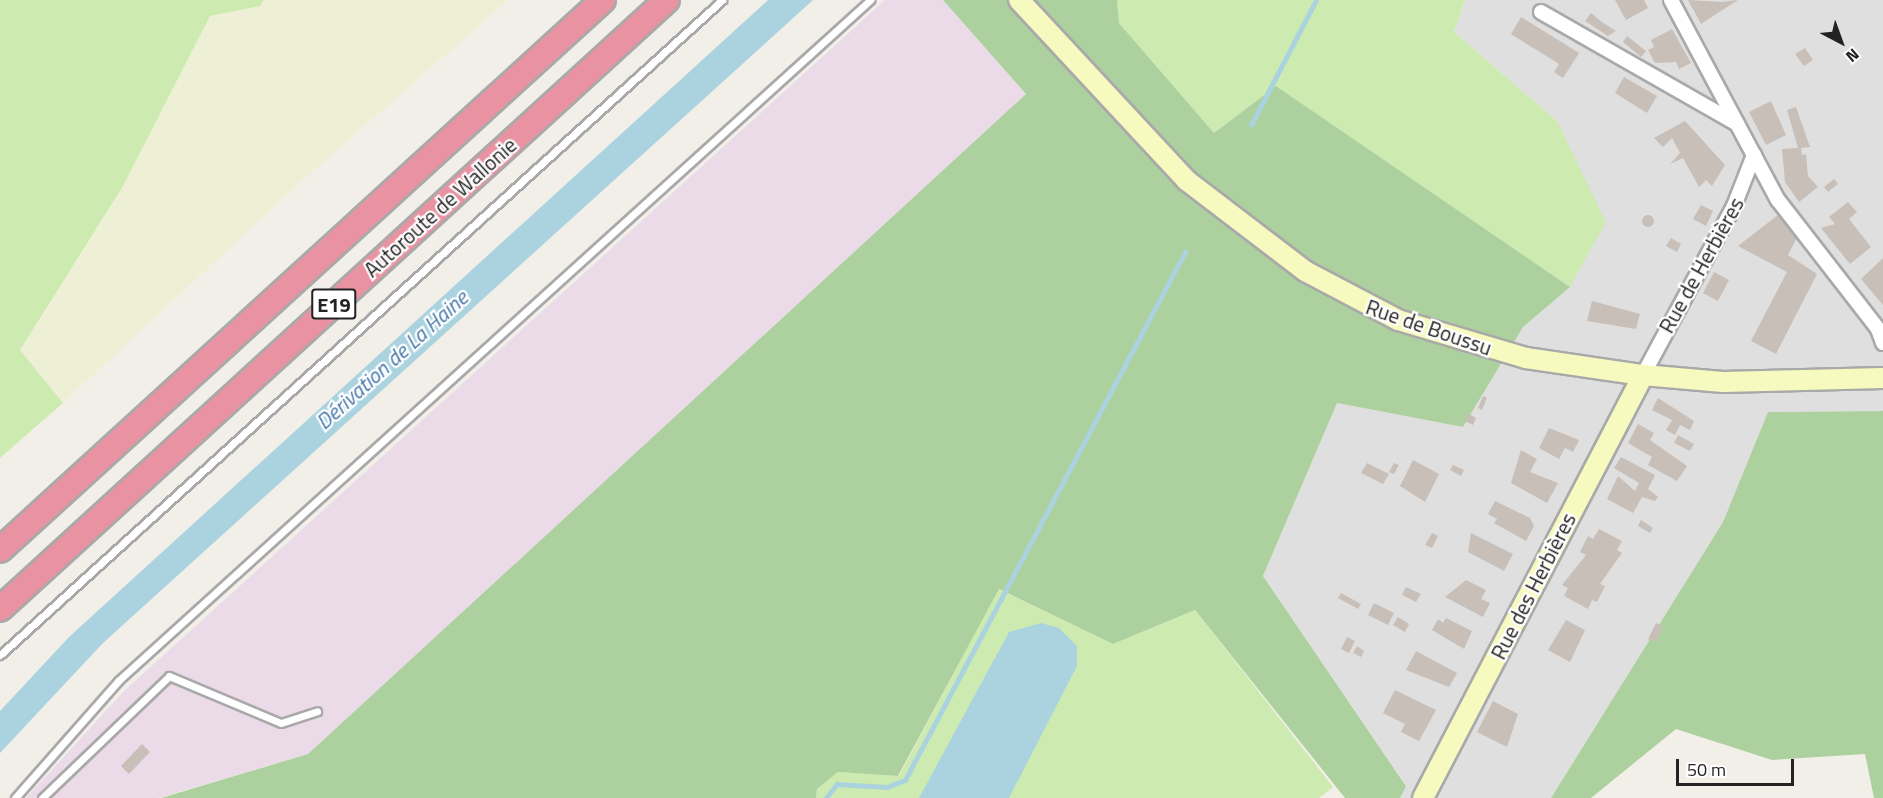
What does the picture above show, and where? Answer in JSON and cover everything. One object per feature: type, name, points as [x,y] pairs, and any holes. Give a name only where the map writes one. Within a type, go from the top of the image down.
[{"type":"highway","name":"Autoroute de Wallonie","points":[[0,550],[603,0]]},
{"type":"highway","name":"Autoroute de Wallonie","points":[[0,609],[668,0]]},
{"type":"street","name":"Rue de Boussu","points":[[1019,0],[1186,180],[1263,242],[1350,299],[1398,320],[1526,358],[1643,375],[1723,382],[1883,378]]},
{"type":"street","points":[[1671,0],[1778,200],[1878,329],[1883,343]]},
{"type":"street","points":[[1541,12],[1738,124]]},
{"type":"street","name":"Rue de Herbières","points":[[1643,375],[1730,215],[1754,154]]},
{"type":"street","name":"Rue des Herbières","points":[[1423,798],[1643,375]]},
{"type":"lane","points":[[0,655],[722,0]]},
{"type":"lane","points":[[15,798],[118,681],[870,0]]},
{"type":"lane","points":[[42,798],[169,676],[281,723],[317,711]]},
{"type":"shaded area","points":[[885,0],[943,0],[1026,94],[308,754],[158,798],[26,798],[123,692]]},
{"type":"shaded area","points":[[1465,0],[1883,0],[1883,411],[1768,412],[1723,522],[1551,798],[1400,798],[1406,785],[1263,576],[1337,403],[1463,427],[1523,327],[1570,287],[1557,121],[1454,32]]},
{"type":"green space","points":[[0,0],[264,0],[260,6],[210,16],[123,186],[20,350],[63,403],[0,458]]},
{"type":"green space","points":[[264,0],[508,0],[305,178],[63,403],[19,350],[123,186],[210,16],[260,6]]},
{"type":"green space","points":[[943,0],[1117,0],[1119,23],[1214,133],[1276,86],[1570,287],[1523,327],[1463,427],[1337,403],[1263,576],[1406,786],[1400,798],[1345,798],[1195,610],[1113,644],[999,589],[898,776],[838,772],[817,789],[816,798],[161,798],[308,754],[1026,94]]},
{"type":"green space","points":[[1117,0],[1465,0],[1454,32],[1557,121],[1606,222],[1570,287],[1276,86],[1214,133],[1119,23]]},
{"type":"green space","points":[[1883,411],[1883,798],[1874,798],[1865,754],[1772,760],[1676,729],[1591,798],[1551,798],[1723,522],[1768,412]]},
{"type":"green space","points":[[998,589],[1113,644],[1195,610],[1333,787],[1319,798],[816,798],[817,789],[838,772],[899,776]]},
{"type":"water","name":"Dérivation de La Haine","points":[[768,0],[813,0],[103,643],[0,753],[0,711],[69,637]]},
{"type":"water","points":[[1041,623],[1059,628],[1077,646],[1077,666],[1009,798],[919,798],[1009,632]]},
{"type":"building","points":[[1615,0],[1644,0],[1648,8],[1626,20]]},
{"type":"building","points":[[1688,0],[1722,2],[1738,0],[1701,24]]},
{"type":"building","points":[[1591,13],[1616,31],[1608,36],[1585,21]]},
{"type":"building","points":[[1521,17],[1579,53],[1563,78],[1554,72],[1559,64],[1511,34]]},
{"type":"building","points":[[1672,29],[1691,63],[1679,69],[1676,62],[1655,63],[1648,50],[1654,47],[1651,40]]},
{"type":"building","points":[[1627,36],[1646,51],[1641,57],[1623,42]]},
{"type":"building","points":[[1805,48],[1813,60],[1804,66],[1795,54]]},
{"type":"building","points":[[1624,77],[1657,96],[1647,113],[1615,93]]},
{"type":"building","points":[[1771,101],[1786,135],[1766,145],[1749,112]]},
{"type":"building","points":[[1796,107],[1810,147],[1801,148],[1802,155],[1806,154],[1808,176],[1818,187],[1799,202],[1785,182],[1782,149],[1798,148],[1787,110]]},
{"type":"building","points":[[1685,121],[1725,165],[1712,186],[1706,180],[1699,187],[1683,158],[1670,164],[1680,153],[1672,138],[1663,147],[1654,138]]},
{"type":"building","points":[[1834,179],[1838,184],[1828,192],[1824,187]]},
{"type":"building","points":[[1848,202],[1857,212],[1849,219],[1871,247],[1850,264],[1821,228],[1835,224],[1829,217]]},
{"type":"building","points":[[1701,205],[1713,211],[1706,226],[1693,219]]},
{"type":"building","points":[[1648,215],[1654,221],[1648,227],[1642,221]]},
{"type":"building","points":[[1778,215],[1796,239],[1788,255],[1817,274],[1776,354],[1751,341],[1787,272],[1738,246]]},
{"type":"building","points":[[1671,238],[1681,244],[1677,252],[1666,246]]},
{"type":"building","points":[[1883,258],[1883,305],[1861,279]]},
{"type":"building","points":[[1714,272],[1729,280],[1718,301],[1703,293]]},
{"type":"building","points":[[1592,301],[1640,314],[1636,329],[1587,321]]},
{"type":"building","points":[[1483,396],[1487,398],[1482,410],[1478,408]]},
{"type":"building","points":[[1658,398],[1694,421],[1690,430],[1680,425],[1675,435],[1666,430],[1672,420],[1652,410]]},
{"type":"building","points":[[1469,414],[1476,418],[1473,425],[1465,421]]},
{"type":"building","points":[[1638,424],[1654,433],[1650,440],[1687,466],[1677,481],[1648,465],[1652,457],[1628,443]]},
{"type":"building","points":[[1549,428],[1579,440],[1573,452],[1565,448],[1559,459],[1539,448]]},
{"type":"building","points":[[1678,435],[1694,444],[1690,451],[1674,443]]},
{"type":"building","points":[[1521,450],[1537,459],[1530,472],[1558,483],[1547,503],[1511,483]]},
{"type":"building","points":[[1621,457],[1655,475],[1648,489],[1658,497],[1655,501],[1642,497],[1633,513],[1607,499],[1618,476],[1635,491],[1639,483],[1614,468]]},
{"type":"building","points":[[1413,460],[1439,474],[1425,502],[1400,486]]},
{"type":"building","points":[[1367,463],[1389,474],[1383,484],[1361,473]]},
{"type":"building","points":[[1394,463],[1399,465],[1394,474],[1389,472]]},
{"type":"building","points":[[1453,465],[1464,470],[1461,476],[1450,470]]},
{"type":"building","points":[[1495,501],[1530,518],[1534,526],[1526,541],[1494,523],[1497,519],[1488,514]]},
{"type":"building","points":[[1641,520],[1653,528],[1650,533],[1638,526]]},
{"type":"building","points":[[1599,529],[1622,541],[1617,550],[1622,553],[1600,584],[1605,586],[1597,602],[1592,600],[1588,609],[1564,596],[1568,588],[1562,585],[1586,555],[1580,552],[1588,536],[1593,539]]},
{"type":"building","points":[[1432,533],[1438,536],[1432,548],[1425,545]]},
{"type":"building","points":[[1471,533],[1513,554],[1504,571],[1468,552]]},
{"type":"building","points":[[1466,580],[1486,590],[1481,599],[1490,603],[1483,617],[1445,597]]},
{"type":"building","points":[[1406,587],[1421,594],[1416,602],[1402,595]]},
{"type":"building","points":[[1341,593],[1361,604],[1358,609],[1338,598]]},
{"type":"building","points":[[1374,603],[1394,613],[1388,625],[1368,615]]},
{"type":"building","points":[[1398,617],[1409,624],[1405,632],[1393,625]]},
{"type":"building","points":[[1446,618],[1472,631],[1464,649],[1432,630],[1438,619],[1443,623]]},
{"type":"building","points":[[1566,620],[1585,630],[1570,662],[1548,650]]},
{"type":"building","points":[[1656,623],[1663,626],[1656,642],[1648,639]]},
{"type":"building","points":[[1347,637],[1355,641],[1349,653],[1341,649]]},
{"type":"building","points":[[1357,646],[1364,651],[1361,657],[1353,653]]},
{"type":"building","points":[[1416,651],[1457,673],[1449,687],[1406,670]]},
{"type":"building","points":[[1395,690],[1436,710],[1419,741],[1401,732],[1405,724],[1383,713]]},
{"type":"building","points":[[1493,701],[1518,714],[1507,747],[1477,732]]},
{"type":"building","points":[[142,744],[150,752],[129,774],[121,766]]},
{"type":"waterway","points":[[1251,125],[1316,0]]},
{"type":"waterway","points":[[826,798],[837,784],[887,787],[905,780],[1185,252]]}]
